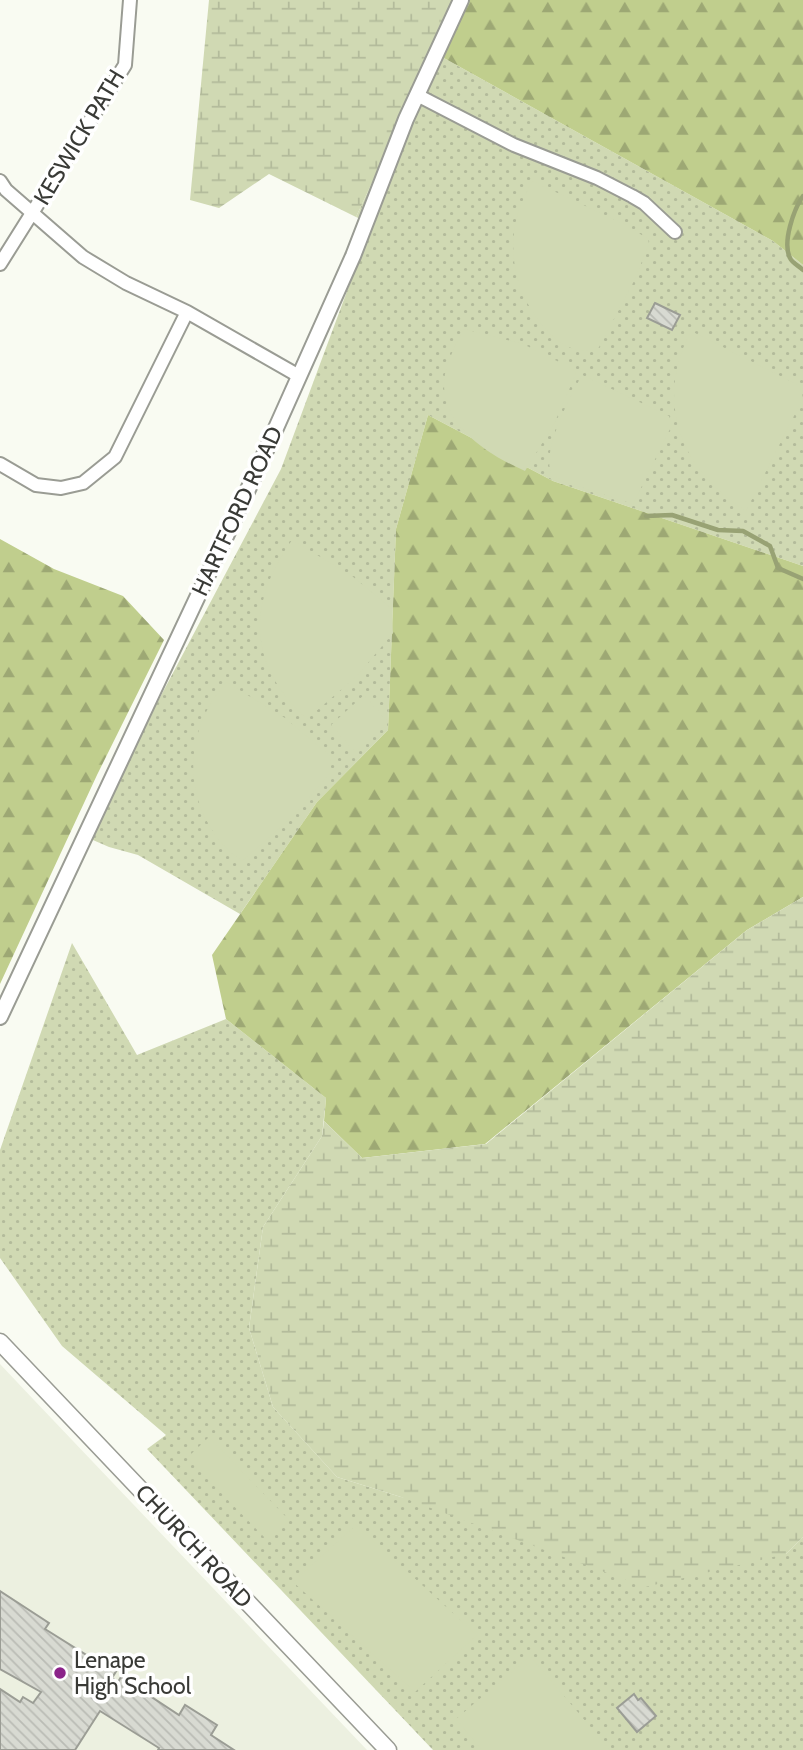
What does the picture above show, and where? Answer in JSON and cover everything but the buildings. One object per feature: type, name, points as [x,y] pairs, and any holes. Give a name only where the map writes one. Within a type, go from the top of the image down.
[{"type":"main road","name":"CHURCH ROAD","points":[[0,1342],[387,1750]]},
{"type":"street","name":"KESWICK PATH","points":[[0,264],[125,65],[130,0]]},
{"type":"street","name":"HARTFORD ROAD","points":[[0,1017],[354,256],[417,95],[461,0]]},
{"type":"street","points":[[417,95],[514,145],[597,178],[632,196],[644,203],[675,232]]},
{"type":"street","points":[[0,181],[32,214],[83,257],[299,376]]},
{"type":"street","points":[[0,464],[36,485],[61,488],[83,483],[115,457],[187,312]]},
{"type":"shaded area","points":[[0,1364],[34,1400],[367,1750],[0,1750]]},
{"type":"green space","points":[[209,0],[457,0],[356,217],[269,174],[219,208],[190,200]]},
{"type":"green space","points":[[457,0],[803,0],[803,265],[773,241],[433,52]]},
{"type":"green space","points":[[433,52],[773,241],[803,265],[803,566],[553,481],[428,415],[396,529],[388,730],[317,802],[240,914],[138,855],[86,837],[281,469],[372,224],[356,217]]},
{"type":"green space","points":[[532,181],[626,225],[648,239],[649,244],[634,281],[598,349],[585,351],[560,342],[540,323],[520,287],[514,260],[514,232],[518,212]]},
{"type":"green space","points":[[464,329],[523,344],[573,369],[576,374],[554,424],[525,471],[481,446],[457,422],[448,407],[444,391],[445,374],[450,356]]},
{"type":"green space","points":[[691,331],[800,386],[803,398],[746,511],[704,475],[680,432],[675,408],[675,383],[680,357]]},
{"type":"green space","points":[[582,375],[669,416],[672,425],[633,504],[562,481],[551,473],[550,451],[554,437]]},
{"type":"green space","points":[[428,415],[553,481],[803,566],[803,897],[747,930],[485,1144],[362,1158],[324,1121],[326,1098],[226,1019],[212,955],[317,802],[388,730],[396,529]]},
{"type":"green space","points":[[0,539],[54,569],[123,596],[164,640],[97,775],[0,984]]},
{"type":"green space","points":[[292,540],[352,576],[391,608],[393,633],[357,676],[307,719],[287,698],[273,677],[264,655],[260,633],[261,610],[267,587]]},
{"type":"green space","points":[[226,682],[285,718],[330,756],[331,772],[294,815],[242,861],[227,849],[205,818],[194,781],[193,762],[201,724],[208,708]]},
{"type":"green space","points":[[364,695],[388,722],[355,752],[331,725]]},
{"type":"green space","points":[[803,897],[803,1537],[786,1554],[645,1587],[401,1497],[337,1477],[273,1407],[249,1328],[263,1227],[322,1136],[324,1121],[362,1158],[486,1144],[747,930]]},
{"type":"green space","points":[[72,943],[137,1055],[226,1019],[326,1098],[322,1136],[263,1227],[249,1328],[273,1407],[337,1477],[401,1497],[786,1554],[803,1537],[803,1750],[433,1750],[147,1449],[166,1435],[62,1346],[0,1258],[0,1150]]},
{"type":"green space","points":[[209,1437],[289,1520],[268,1541],[187,1458]]},
{"type":"green space","points":[[356,1525],[477,1635],[415,1692],[293,1582]]},
{"type":"green space","points":[[530,1656],[610,1750],[482,1750],[456,1719]]},
{"type":"waterway","points":[[803,196],[793,217],[787,243],[791,260],[803,270]]},
{"type":"waterway","points":[[646,516],[672,515],[718,530],[743,531],[770,546],[778,568],[803,579]]},
{"type":"place","name":"Lenape High School","points":[[60,1673]]}]
